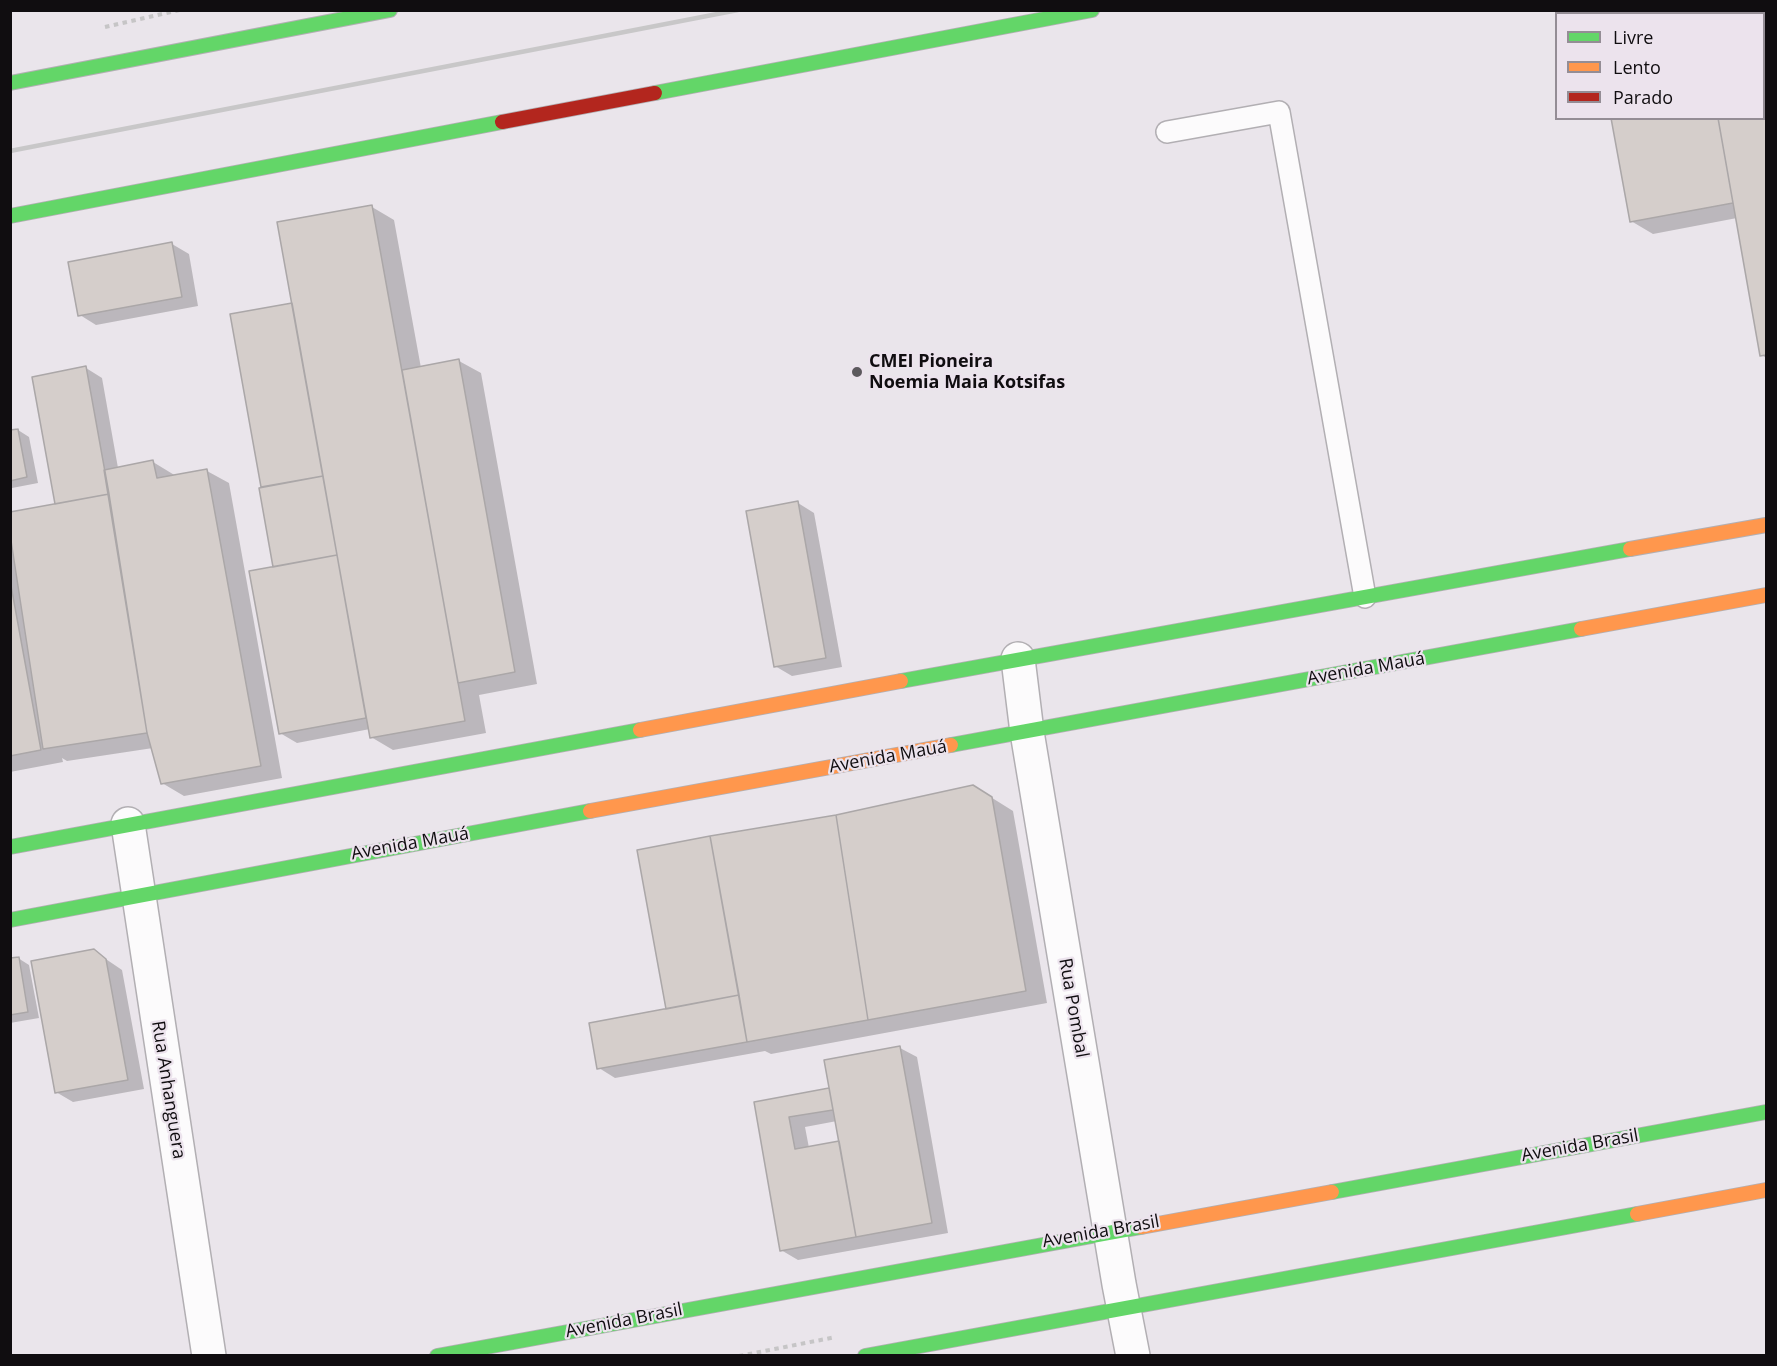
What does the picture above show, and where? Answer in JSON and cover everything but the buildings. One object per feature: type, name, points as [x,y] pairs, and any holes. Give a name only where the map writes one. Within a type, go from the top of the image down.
[{"type":"main road","points":[[10,83],[390,10]]},
{"type":"main road","points":[[10,216],[1092,10]]},
{"type":"main road","points":[[10,847],[1018,659],[1767,525]]},
{"type":"main road","name":"Avenida Mauá","points":[[10,920],[137,894],[1767,595]]},
{"type":"main road","name":"Avenida Brasil","points":[[437,1356],[1111,1230],[1767,1112]]},
{"type":"main road","points":[[865,1356],[1124,1306],[1767,1190]]},
{"type":"street","name":"Rua Pombal","points":[[1018,659],[1027,732],[1133,1356]]},
{"type":"street","name":"Rua Anhanguera","points":[[128,824],[209,1356]]},
{"type":"lane","points":[[1167,132],[1279,112],[1365,597]]},
{"type":"railway","points":[[10,151],[738,10]]},
{"type":"traffic: fast","points":[[10,83],[390,10]]},
{"type":"traffic: fast","points":[[655,93],[1092,10]]},
{"type":"traffic: fast","points":[[10,216],[502,122]]},
{"type":"traffic: fast","points":[[901,681],[1630,549]]},
{"type":"traffic: fast","points":[[951,745],[1581,629]]},
{"type":"traffic: fast","points":[[10,847],[640,730]]},
{"type":"traffic: fast","points":[[10,920],[590,811]]},
{"type":"traffic: fast","points":[[1332,1192],[1766,1112]]},
{"type":"traffic: fast","points":[[865,1356],[1637,1214]]},
{"type":"traffic: fast","points":[[437,1356],[1141,1227]]},
{"type":"traffic: slow","points":[[1630,549],[1766,525]]},
{"type":"traffic: slow","points":[[1581,629],[1766,595]]},
{"type":"traffic: slow","points":[[640,730],[901,681]]},
{"type":"traffic: slow","points":[[590,811],[951,745]]},
{"type":"traffic: slow","points":[[1637,1214],[1766,1190]]},
{"type":"traffic: slow","points":[[1141,1227],[1332,1192]]},
{"type":"traffic: jam","points":[[502,122],[655,93]]},
{"type":"place","name":"CMEI Pioneira Noemia Maia Kotsifas","points":[[857,372]]}]
